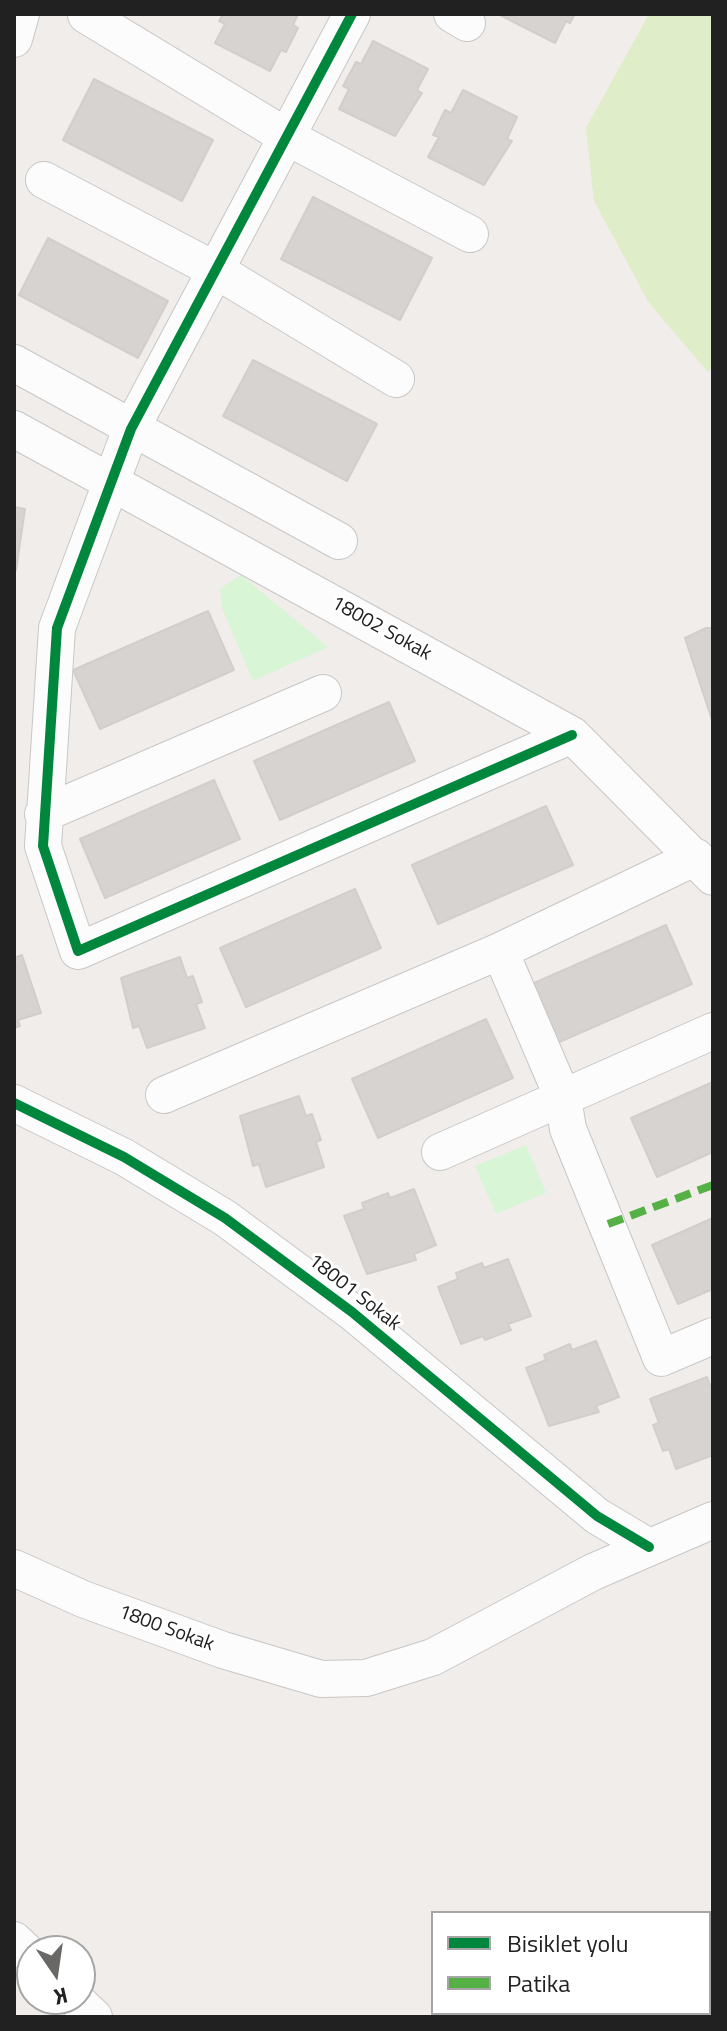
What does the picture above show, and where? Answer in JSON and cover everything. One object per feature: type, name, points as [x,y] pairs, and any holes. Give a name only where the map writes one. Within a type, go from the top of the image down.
[{"type":"street","points":[[14,39],[21,14]]},
{"type":"street","points":[[352,14],[289,138],[131,429],[57,628],[43,846],[78,951],[572,735]]},
{"type":"street","points":[[86,15],[289,138],[470,234]]},
{"type":"street","points":[[44,180],[217,271],[396,379]]},
{"type":"street","points":[[14,363],[339,541]]},
{"type":"street","name":"18002 Sokak","points":[[14,429],[572,735],[704,867]]},
{"type":"street","points":[[43,814],[323,693]]},
{"type":"street","points":[[164,1095],[704,867]]},
{"type":"street","points":[[500,951],[563,1098],[568,1129],[661,1358],[713,1336]]},
{"type":"street","points":[[440,1152],[713,1031]]},
{"type":"street","name":"18001 Sokak","points":[[14,1103],[124,1157],[225,1218],[352,1312],[597,1516],[649,1547]]},
{"type":"street","name":"1800 Sokak","points":[[14,1568],[111,1609],[223,1650],[321,1679],[366,1678],[433,1657],[593,1572],[713,1520]]},
{"type":"green space","points":[[649,14],[713,14],[713,366],[708,372],[649,303],[594,201],[586,128]]},
{"type":"green space","points":[[241,575],[328,647],[253,681],[222,608],[220,589]]},
{"type":"green space","points":[[526,1145],[546,1193],[496,1214],[475,1166]]},
{"type":"building","points":[[223,14],[298,14],[293,25],[298,28],[286,52],[281,50],[270,71],[215,43],[225,24],[219,21]]},
{"type":"building","points":[[575,14],[570,23],[566,21],[555,43],[500,15]]},
{"type":"building","points":[[373,41],[428,69],[417,90],[422,93],[395,136],[339,109],[349,89],[343,86],[356,62],[361,64]]},
{"type":"building","points":[[94,79],[213,140],[182,201],[63,140]]},
{"type":"building","points":[[463,90],[517,117],[507,139],[512,141],[484,185],[428,157],[439,137],[433,135],[445,110],[451,113]]},
{"type":"building","points":[[313,197],[432,258],[400,320],[281,259]]},
{"type":"building","points":[[48,238],[168,301],[138,358],[19,295]]},
{"type":"building","points":[[253,360],[377,424],[347,481],[223,416]]},
{"type":"building","points":[[14,507],[25,509],[16,570],[14,570]]},
{"type":"building","points":[[208,611],[234,670],[100,729],[73,670]]},
{"type":"building","points":[[713,628],[713,723],[685,638]]},
{"type":"building","points":[[389,702],[415,761],[280,820],[254,761]]},
{"type":"building","points":[[214,780],[240,839],[105,898],[80,839]]},
{"type":"building","points":[[546,806],[573,865],[438,924],[412,865]]},
{"type":"building","points":[[355,889],[381,948],[246,1007],[220,948]]},
{"type":"building","points":[[666,925],[692,984],[557,1043],[532,984]]},
{"type":"building","points":[[22,955],[41,1013],[18,1020],[20,1026],[14,1028],[14,958]]},
{"type":"building","points":[[180,957],[187,978],[193,976],[202,1002],[196,1004],[205,1028],[147,1048],[139,1026],[133,1028],[121,978]]},
{"type":"building","points":[[486,1019],[513,1078],[378,1138],[352,1079]]},
{"type":"building","points":[[713,1082],[713,1152],[657,1177],[631,1118]]},
{"type":"building","points":[[299,1096],[306,1116],[312,1114],[321,1140],[316,1142],[324,1167],[266,1187],[259,1164],[253,1166],[240,1116]]},
{"type":"building","points":[[414,1189],[436,1245],[414,1254],[416,1260],[367,1274],[344,1216],[364,1209],[362,1203],[388,1193],[390,1198]]},
{"type":"building","points":[[713,1218],[713,1289],[678,1304],[652,1245]]},
{"type":"building","points":[[508,1259],[531,1316],[508,1324],[511,1330],[485,1340],[483,1336],[461,1344],[438,1287],[458,1279],[456,1273],[482,1263],[484,1268]]},
{"type":"building","points":[[596,1341],[619,1397],[596,1406],[599,1412],[549,1426],[526,1368],[546,1360],[544,1355],[570,1344],[572,1350]]},
{"type":"building","points":[[707,1377],[713,1393],[713,1455],[676,1469],[669,1449],[663,1451],[653,1425],[659,1423],[650,1399]]},
{"type":"marked path","points":[[608,1224],[713,1185]]},
{"type":"cycle path","points":[[352,14],[131,429],[57,628],[43,846],[78,951],[572,735]]},
{"type":"cycle path","points":[[14,1103],[124,1157],[225,1218],[352,1312],[597,1516],[649,1547]]}]
